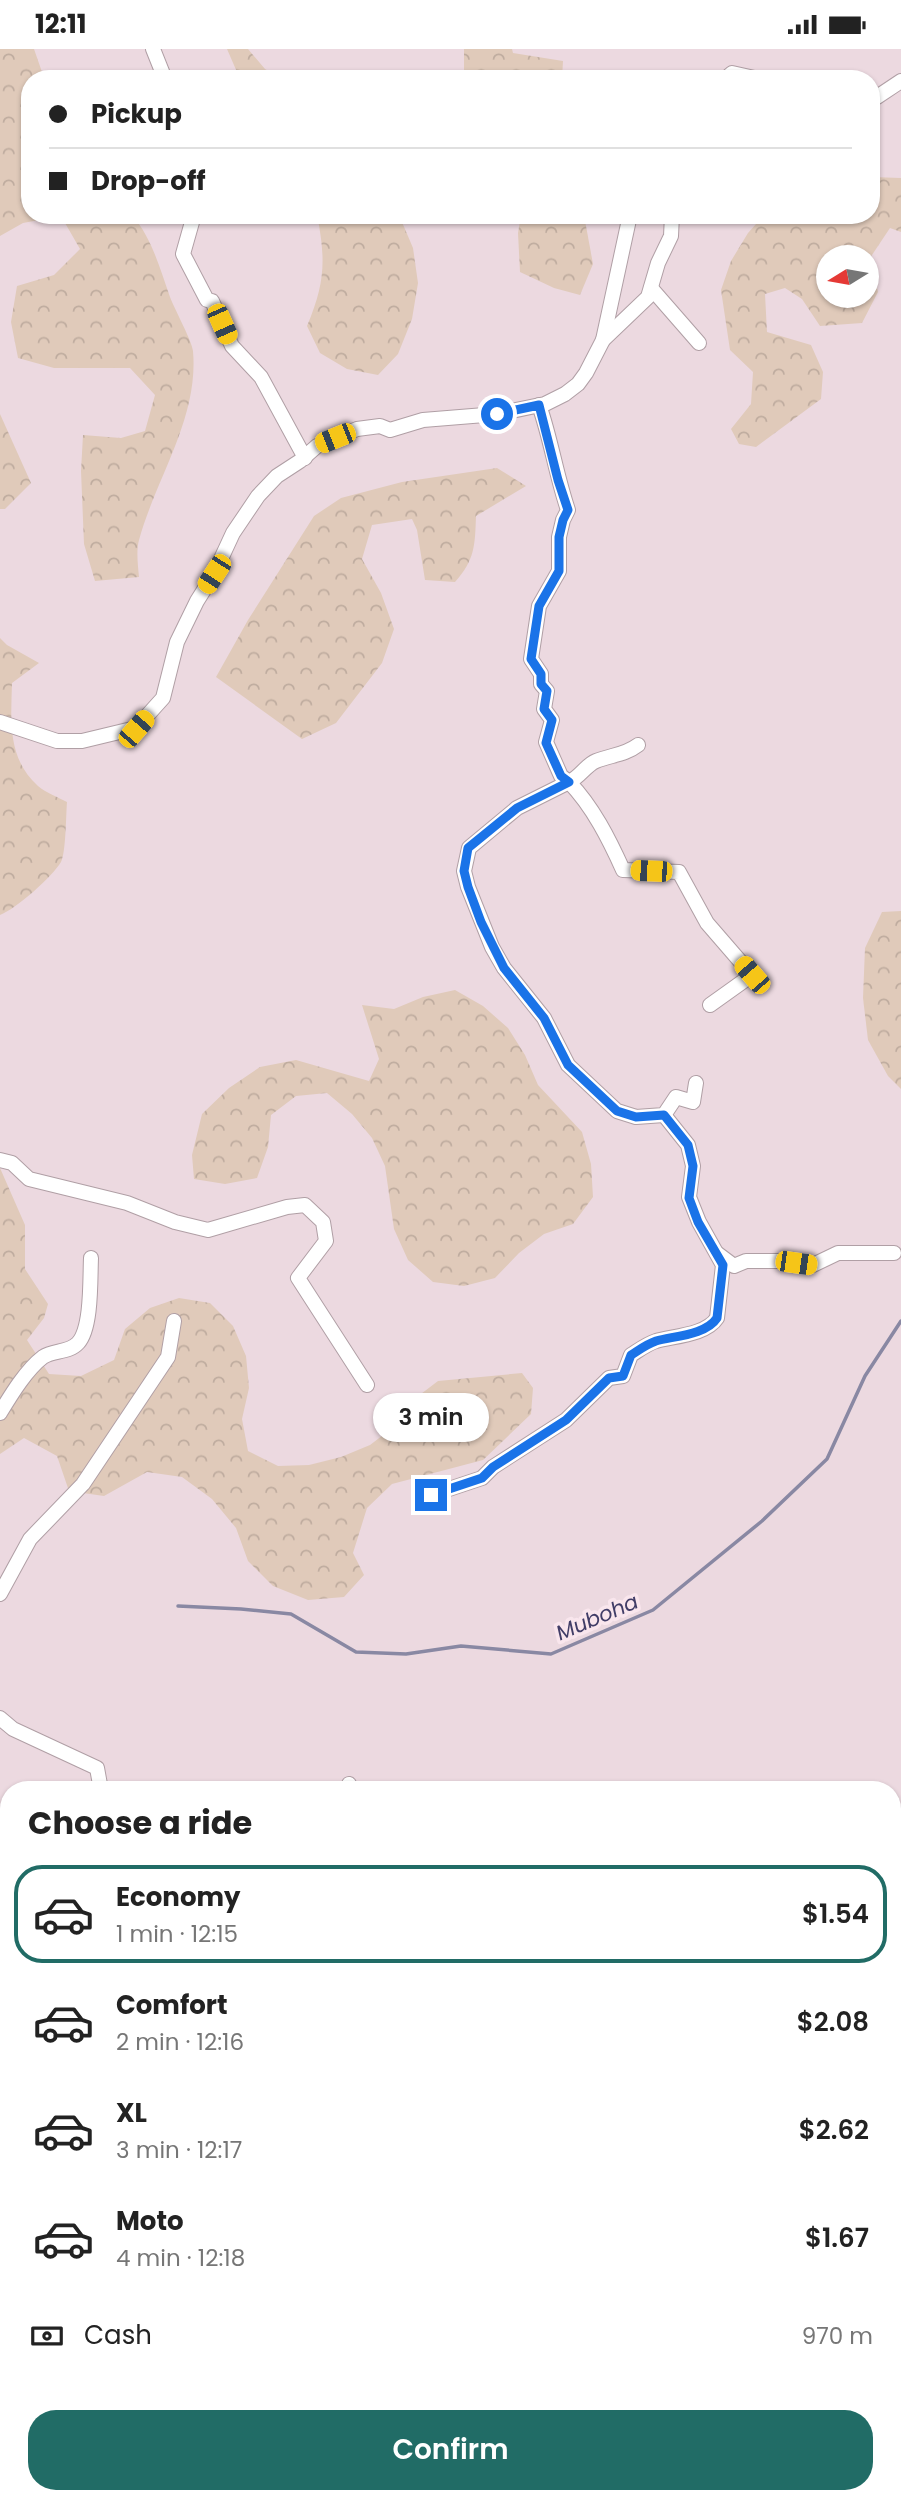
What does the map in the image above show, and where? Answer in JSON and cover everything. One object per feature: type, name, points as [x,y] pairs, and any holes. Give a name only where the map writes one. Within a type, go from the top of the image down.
[{"type":"street","points":[[153,49],[161,70]]},
{"type":"street","points":[[880,95],[901,81]]},
{"type":"street","points":[[191,224],[183,254],[207,300],[212,301],[232,346],[261,377],[305,458]]},
{"type":"street","points":[[0,722],[57,741],[82,741],[136,729],[163,698],[177,642],[245,513],[277,476],[305,458],[317,446],[357,429],[380,426],[390,430],[423,420],[497,414],[539,405],[555,400],[578,384],[603,339],[628,224]]},
{"type":"street","points":[[603,339],[649,297],[658,263],[671,236],[672,224]]},
{"type":"street","points":[[651,288],[699,343]]},
{"type":"street","points":[[539,405],[568,510],[559,537],[559,571],[539,606],[531,659],[541,674],[541,684],[547,691],[544,709],[552,720],[546,743],[561,776],[583,796],[623,870],[679,871],[707,923],[752,975],[710,1005]]},
{"type":"street","points":[[638,745],[628,753],[594,762],[579,777],[517,808],[468,848],[464,871],[481,922],[504,968],[544,1018],[568,1065],[617,1111],[636,1117],[664,1115]]},
{"type":"street","points":[[664,1115],[676,1097],[693,1102],[696,1083]]},
{"type":"street","points":[[431,1495],[482,1478],[493,1467],[566,1420],[609,1378],[623,1376],[631,1355],[654,1342],[713,1325],[717,1318],[723,1265],[712,1248],[689,1198],[693,1166],[688,1145],[664,1115]]},
{"type":"street","points":[[0,1160],[12,1163],[29,1179],[127,1202],[175,1222],[208,1230],[287,1207],[304,1205],[323,1221],[326,1241],[298,1278],[367,1385]]},
{"type":"street","points":[[712,1248],[734,1266],[746,1261],[813,1265],[838,1253],[894,1253]]},
{"type":"street","points":[[0,1413],[27,1374],[45,1356],[78,1344],[85,1331],[91,1258]]},
{"type":"street","points":[[0,1594],[30,1539],[83,1483],[168,1357],[174,1321]]},
{"type":"street","points":[[0,1718],[13,1729],[97,1768],[99,1781]]},
{"type":"green space","points":[[0,49],[34,49],[41,70],[21,70],[21,224],[0,236]]},
{"type":"green space","points":[[227,49],[248,49],[267,70],[236,70]]},
{"type":"green space","points":[[464,49],[512,49],[513,53],[563,61],[562,70],[464,70]]},
{"type":"green space","points":[[880,177],[901,178],[901,232],[890,228],[879,245],[816,245],[816,308],[870,308],[862,323],[820,326],[802,299],[785,288],[765,294],[767,332],[811,345],[823,372],[821,399],[756,447],[739,444],[731,429],[751,404],[753,372],[730,350],[721,290],[731,261],[756,224],[880,224]]},
{"type":"green space","points":[[66,224],[139,224],[159,265],[193,351],[193,376],[183,424],[139,540],[139,577],[95,581],[84,544],[81,471],[83,435],[121,438],[145,431],[155,395],[130,368],[54,368],[18,358],[11,322],[17,286],[54,275],[80,249]]},
{"type":"green space","points":[[318,224],[403,224],[413,248],[418,283],[412,319],[398,354],[378,375],[347,369],[320,353],[307,326],[320,284],[322,245]]},
{"type":"green space","points":[[520,224],[586,224],[593,264],[580,295],[554,288],[520,272]]},
{"type":"green space","points":[[0,414],[31,483],[5,509],[0,509]]},
{"type":"green space","points":[[497,468],[526,486],[476,516],[473,552],[455,582],[425,580],[417,530],[412,519],[372,525],[362,559],[381,593],[394,629],[382,663],[336,723],[302,739],[216,677],[248,620],[314,516],[341,498],[402,482]]},
{"type":"green space","points":[[0,638],[7,645],[39,663],[12,683],[11,711],[16,751],[28,775],[38,786],[67,802],[61,862],[33,892],[0,915]]},
{"type":"green space","points":[[901,911],[901,1089],[888,1076],[868,1040],[863,998],[865,948],[882,912]]},
{"type":"green space","points":[[455,990],[483,1006],[508,1028],[525,1055],[538,1085],[582,1132],[591,1164],[593,1197],[573,1224],[544,1234],[519,1253],[495,1278],[464,1286],[433,1282],[408,1260],[394,1229],[385,1166],[372,1138],[352,1114],[327,1093],[296,1096],[271,1115],[268,1147],[257,1178],[225,1184],[194,1179],[192,1155],[202,1114],[229,1088],[260,1067],[296,1060],[369,1081],[379,1059],[362,1005],[394,1009],[423,997]]},
{"type":"green space","points":[[0,1168],[25,1225],[25,1269],[48,1304],[44,1318],[27,1340],[49,1374],[81,1376],[114,1360],[125,1329],[150,1308],[179,1298],[210,1303],[233,1326],[246,1356],[249,1388],[242,1419],[248,1451],[278,1466],[309,1465],[341,1457],[370,1445],[395,1426],[413,1400],[438,1381],[522,1373],[533,1388],[531,1414],[483,1460],[392,1484],[367,1508],[353,1553],[364,1575],[344,1597],[308,1600],[273,1586],[248,1561],[236,1528],[212,1499],[182,1477],[147,1472],[104,1496],[69,1491],[57,1456],[24,1438],[0,1454]]},
{"type":"waterway","name":"Muboha","points":[[178,1606],[291,1614],[356,1652],[406,1654],[461,1646],[551,1654],[653,1610],[762,1521],[827,1459],[865,1376],[901,1321]]},
{"type":"route","points":[[431,1495],[482,1478],[493,1467],[566,1420],[609,1378],[623,1376],[631,1355],[654,1342],[713,1325],[717,1318],[723,1265],[698,1222],[689,1198],[693,1166],[688,1145],[664,1115],[657,1118],[636,1117],[617,1111],[568,1065],[544,1018],[504,968],[492,947],[468,887],[464,871],[468,848],[517,808],[569,782],[561,776],[546,743],[552,720],[544,709],[547,691],[541,684],[541,674],[531,659],[539,606],[559,571],[559,537],[568,510],[539,405],[497,414]]}]
